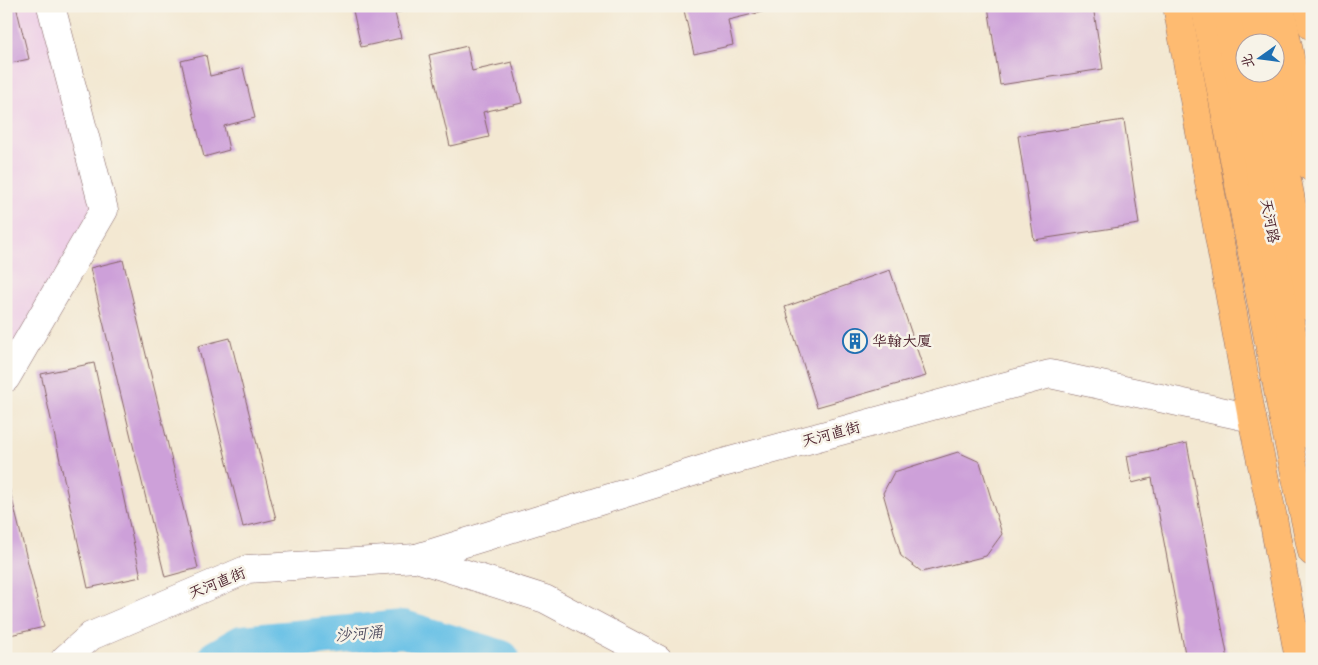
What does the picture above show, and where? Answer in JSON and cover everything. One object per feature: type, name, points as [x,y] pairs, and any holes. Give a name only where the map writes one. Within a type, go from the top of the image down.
[{"type":"main road","points":[[1177,6],[1252,418],[1299,659]]},
{"type":"main road","points":[[1205,6],[1283,417],[1312,552]]},
{"type":"main road","name":"天河路","points":[[1226,6],[1268,208],[1312,436]]},
{"type":"main road","points":[[1253,6],[1258,32]]},
{"type":"main road","points":[[1280,6],[1312,168]]},
{"type":"main road","points":[[1308,6],[1312,26]]},
{"type":"main road","name":"天河路","points":[[1268,82],[1312,308]]},
{"type":"street","points":[[6,378],[104,210],[51,6]]},
{"type":"street","name":"天河直街","points":[[65,659],[90,636],[248,569],[416,558],[719,464],[1050,374],[1252,418]]},
{"type":"street","name":"天河直街","points":[[416,558],[545,599],[658,659]]},
{"type":"shaded area","points":[[6,6],[41,6],[94,206],[6,362]]},
{"type":"building","points":[[6,6],[16,6],[29,59],[6,64]]},
{"type":"building","points":[[352,6],[423,7],[395,13],[401,38],[361,47]]},
{"type":"building","points":[[683,6],[765,6],[766,11],[728,20],[733,45],[694,54]]},
{"type":"building","points":[[988,6],[1093,6],[1103,69],[1000,85]]},
{"type":"building","points":[[467,46],[472,71],[512,62],[522,103],[483,112],[489,137],[450,146],[429,55]]},
{"type":"building","points":[[206,55],[210,76],[243,68],[255,118],[224,126],[229,150],[204,157],[181,61]]},
{"type":"building","points":[[1124,120],[1139,224],[1034,240],[1018,136]]},
{"type":"building","points":[[123,260],[198,568],[165,577],[90,268]]},
{"type":"building","name":"华翰大厦","points":[[890,270],[926,376],[817,407],[785,307]]},
{"type":"building","points":[[6,318],[10,329],[6,330]]},
{"type":"building","points":[[230,338],[276,519],[243,527],[198,346]]},
{"type":"building","points":[[94,363],[141,577],[88,588],[41,374]]},
{"type":"building","points":[[1187,443],[1228,659],[1186,659],[1152,478],[1132,483],[1127,456]]},
{"type":"building","points":[[958,452],[980,462],[1002,534],[986,556],[922,572],[901,556],[883,493],[894,472]]},
{"type":"building","points":[[8,483],[44,627],[6,636],[6,484]]},
{"type":"waterway","name":"沙河涌","points":[[216,659],[242,644],[403,629],[501,659]]},
{"type":"place","name":"华翰大厦","points":[[855,341]]}]
